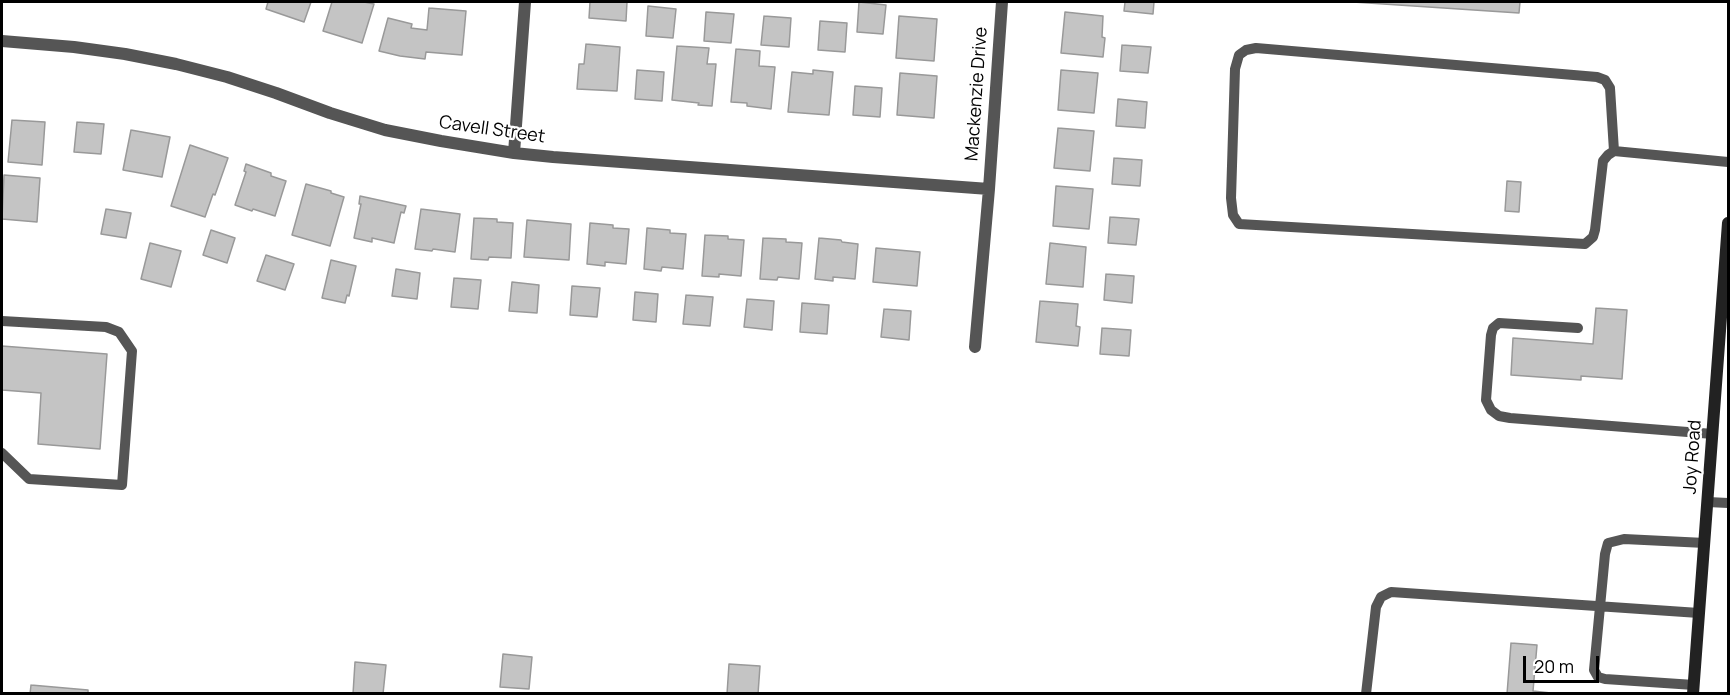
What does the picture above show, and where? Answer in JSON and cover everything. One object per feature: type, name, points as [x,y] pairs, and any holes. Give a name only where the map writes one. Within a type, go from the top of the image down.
[{"type":"main road","name":"Joy Road","points":[[1694,689],[1713,434],[1724,333],[1728,223]]},
{"type":"street","points":[[514,153],[525,2]]},
{"type":"street","name":"Mackenzie Drive","points":[[975,347],[1002,2]]},
{"type":"street","name":"Cavell Street","points":[[2,41],[74,47],[177,64],[227,77],[385,130],[514,153],[989,189]]},
{"type":"lane","points":[[1614,152],[1610,88],[1605,80],[1597,77],[1256,48],[1246,50],[1239,55],[1235,69],[1231,198],[1233,215],[1239,224],[1585,244],[1593,237],[1595,230],[1603,161],[1608,155],[1614,152],[1728,162]]},
{"type":"lane","points":[[2,321],[105,327],[119,332],[132,351],[122,485],[29,479],[2,453]]},
{"type":"lane","points":[[1578,328],[1499,324],[1493,328],[1486,400],[1491,410],[1498,416],[1510,418],[1713,434]]},
{"type":"lane","points":[[1708,502],[1728,503]]},
{"type":"lane","points":[[1694,689],[1605,678],[1598,676],[1594,670],[1608,543],[1624,539],[1704,543]]},
{"type":"lane","points":[[1366,693],[1376,606],[1381,597],[1391,592],[1699,613]]},
{"type":"building","points":[[268,2],[311,2],[304,22],[266,9]]},
{"type":"building","points":[[332,2],[374,4],[362,43],[323,31]]},
{"type":"building","points":[[590,2],[627,2],[626,21],[589,18]]},
{"type":"building","points":[[859,2],[886,5],[883,34],[857,32]]},
{"type":"building","points":[[1125,2],[1154,2],[1153,14],[1124,11]]},
{"type":"building","points":[[1353,2],[1520,2],[1519,13]]},
{"type":"building","points":[[648,6],[676,9],[673,38],[646,36]]},
{"type":"building","points":[[429,8],[466,11],[462,55],[426,52],[425,59],[379,51],[388,18],[412,24],[411,28],[427,30]]},
{"type":"building","points":[[706,12],[734,14],[731,43],[704,41]]},
{"type":"building","points":[[1065,12],[1103,16],[1102,37],[1105,38],[1103,57],[1061,53]]},
{"type":"building","points":[[764,16],[791,18],[789,47],[761,45]]},
{"type":"building","points":[[899,16],[937,19],[934,61],[896,58]]},
{"type":"building","points":[[820,21],[847,23],[845,52],[818,50]]},
{"type":"building","points":[[586,44],[620,47],[617,91],[577,89],[579,64],[584,64]]},
{"type":"building","points":[[1122,45],[1151,47],[1148,73],[1120,71]]},
{"type":"building","points":[[677,46],[709,48],[707,64],[716,64],[712,106],[672,100]]},
{"type":"building","points":[[736,49],[760,51],[759,66],[775,67],[771,109],[731,102]]},
{"type":"building","points":[[637,70],[664,72],[662,101],[635,99]]},
{"type":"building","points":[[813,70],[833,72],[829,115],[788,112],[792,72],[813,74]]},
{"type":"building","points":[[1061,70],[1098,73],[1094,113],[1058,110]]},
{"type":"building","points":[[900,73],[937,76],[934,118],[897,115]]},
{"type":"building","points":[[855,86],[882,88],[880,117],[853,115]]},
{"type":"building","points":[[1118,99],[1147,102],[1145,128],[1116,126]]},
{"type":"building","points":[[12,120],[45,122],[42,165],[8,162]]},
{"type":"building","points":[[77,122],[104,124],[101,154],[74,152]]},
{"type":"building","points":[[1058,128],[1094,131],[1090,171],[1054,168]]},
{"type":"building","points":[[131,130],[170,137],[162,177],[123,170]]},
{"type":"building","points":[[190,145],[228,158],[205,217],[171,206]]},
{"type":"building","points":[[1114,158],[1142,160],[1140,186],[1112,184]]},
{"type":"building","points":[[246,164],[286,181],[275,216],[235,205],[246,172],[244,171]]},
{"type":"building","points":[[4,175],[40,178],[37,222],[2,219]]},
{"type":"building","points":[[1507,181],[1521,182],[1519,212],[1505,211]]},
{"type":"building","points":[[306,184],[344,197],[330,246],[292,235]]},
{"type":"building","points":[[1056,186],[1093,189],[1089,229],[1053,226]]},
{"type":"building","points":[[360,196],[406,206],[404,213],[401,212],[394,243],[372,238],[372,242],[354,238],[361,204],[359,204]]},
{"type":"building","points":[[106,209],[131,213],[126,238],[101,234]]},
{"type":"building","points":[[421,209],[460,214],[455,252],[415,249]]},
{"type":"building","points":[[1110,217],[1139,219],[1136,245],[1108,243]]},
{"type":"building","points":[[474,218],[497,219],[497,222],[513,223],[511,258],[471,259]]},
{"type":"building","points":[[527,220],[571,224],[569,260],[524,257]]},
{"type":"building","points":[[590,223],[629,229],[626,264],[605,262],[605,266],[587,264]]},
{"type":"building","points":[[647,228],[686,234],[683,269],[662,267],[661,271],[644,269]]},
{"type":"building","points":[[211,230],[235,238],[227,263],[203,255]]},
{"type":"building","points":[[705,235],[728,236],[728,239],[744,240],[741,276],[719,274],[719,277],[702,276]]},
{"type":"building","points":[[763,238],[786,239],[786,242],[802,243],[799,279],[778,277],[777,280],[760,279]]},
{"type":"building","points":[[819,238],[858,244],[855,279],[833,277],[833,281],[815,279]]},
{"type":"building","points":[[150,243],[181,251],[171,287],[141,279]]},
{"type":"building","points":[[1050,243],[1086,247],[1083,287],[1046,284]]},
{"type":"building","points":[[876,248],[920,252],[917,286],[873,282]]},
{"type":"building","points":[[266,255],[294,264],[285,290],[257,281]]},
{"type":"building","points":[[331,260],[356,266],[349,296],[347,295],[345,303],[322,298]]},
{"type":"building","points":[[396,269],[420,273],[417,299],[392,296]]},
{"type":"building","points":[[1106,274],[1134,276],[1132,303],[1104,300]]},
{"type":"building","points":[[454,278],[481,280],[478,309],[451,307]]},
{"type":"building","points":[[512,282],[539,285],[537,313],[509,311]]},
{"type":"building","points":[[572,286],[600,288],[597,317],[570,315]]},
{"type":"building","points":[[635,292],[658,294],[656,322],[633,320]]},
{"type":"building","points":[[686,295],[713,297],[710,326],[683,324]]},
{"type":"building","points":[[747,299],[774,301],[772,330],[744,327]]},
{"type":"building","points":[[1040,301],[1078,304],[1076,326],[1080,327],[1078,346],[1036,342]]},
{"type":"building","points":[[802,303],[829,305],[827,334],[800,332]]},
{"type":"building","points":[[1596,308],[1627,310],[1622,379],[1581,376],[1581,380],[1511,375],[1513,338],[1593,344]]},
{"type":"building","points":[[884,309],[911,311],[909,340],[881,337]]},
{"type":"building","points":[[1102,328],[1131,330],[1129,356],[1100,354]]},
{"type":"building","points":[[2,346],[107,354],[100,449],[38,444],[41,393],[2,390]]},
{"type":"building","points":[[1511,643],[1537,645],[1533,691],[1560,694],[1507,694]]},
{"type":"building","points":[[503,654],[532,657],[529,689],[500,687]]},
{"type":"building","points":[[355,662],[386,665],[383,694],[353,694]]},
{"type":"building","points":[[729,664],[760,666],[758,694],[727,694]]},
{"type":"building","points":[[31,685],[88,690],[88,694],[30,694]]}]
